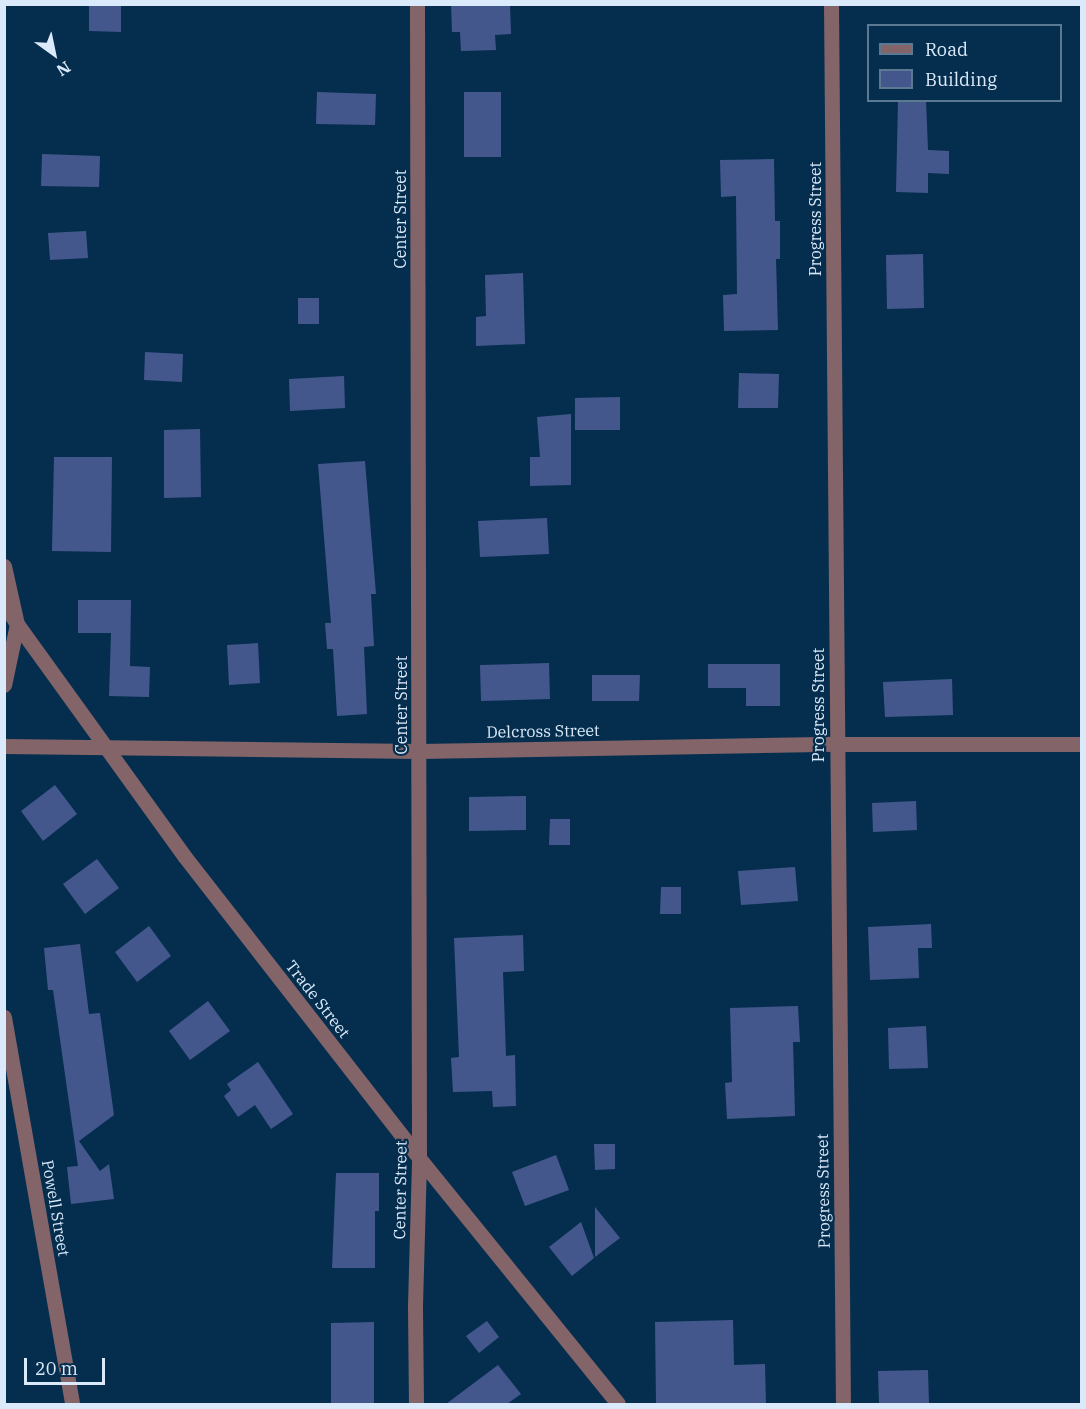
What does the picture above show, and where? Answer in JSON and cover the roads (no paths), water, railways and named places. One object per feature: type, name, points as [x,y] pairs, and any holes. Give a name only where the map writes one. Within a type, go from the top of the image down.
[{"type":"street","name":"Center Street","points":[[416,1404],[415,1305],[419,1158],[417,4]]},
{"type":"street","name":"Progress Street","points":[[831,4],[843,1404]]},
{"type":"street","points":[[4,566],[16,624],[4,685]]},
{"type":"street","name":"Trade Street","points":[[4,604],[16,624],[181,851],[419,1158],[618,1404]]},
{"type":"street","name":"Delcross Street","points":[[4,746],[419,751],[836,744],[1082,744]]},
{"type":"street","name":"Powell Street","points":[[4,1017],[72,1404]]}]
